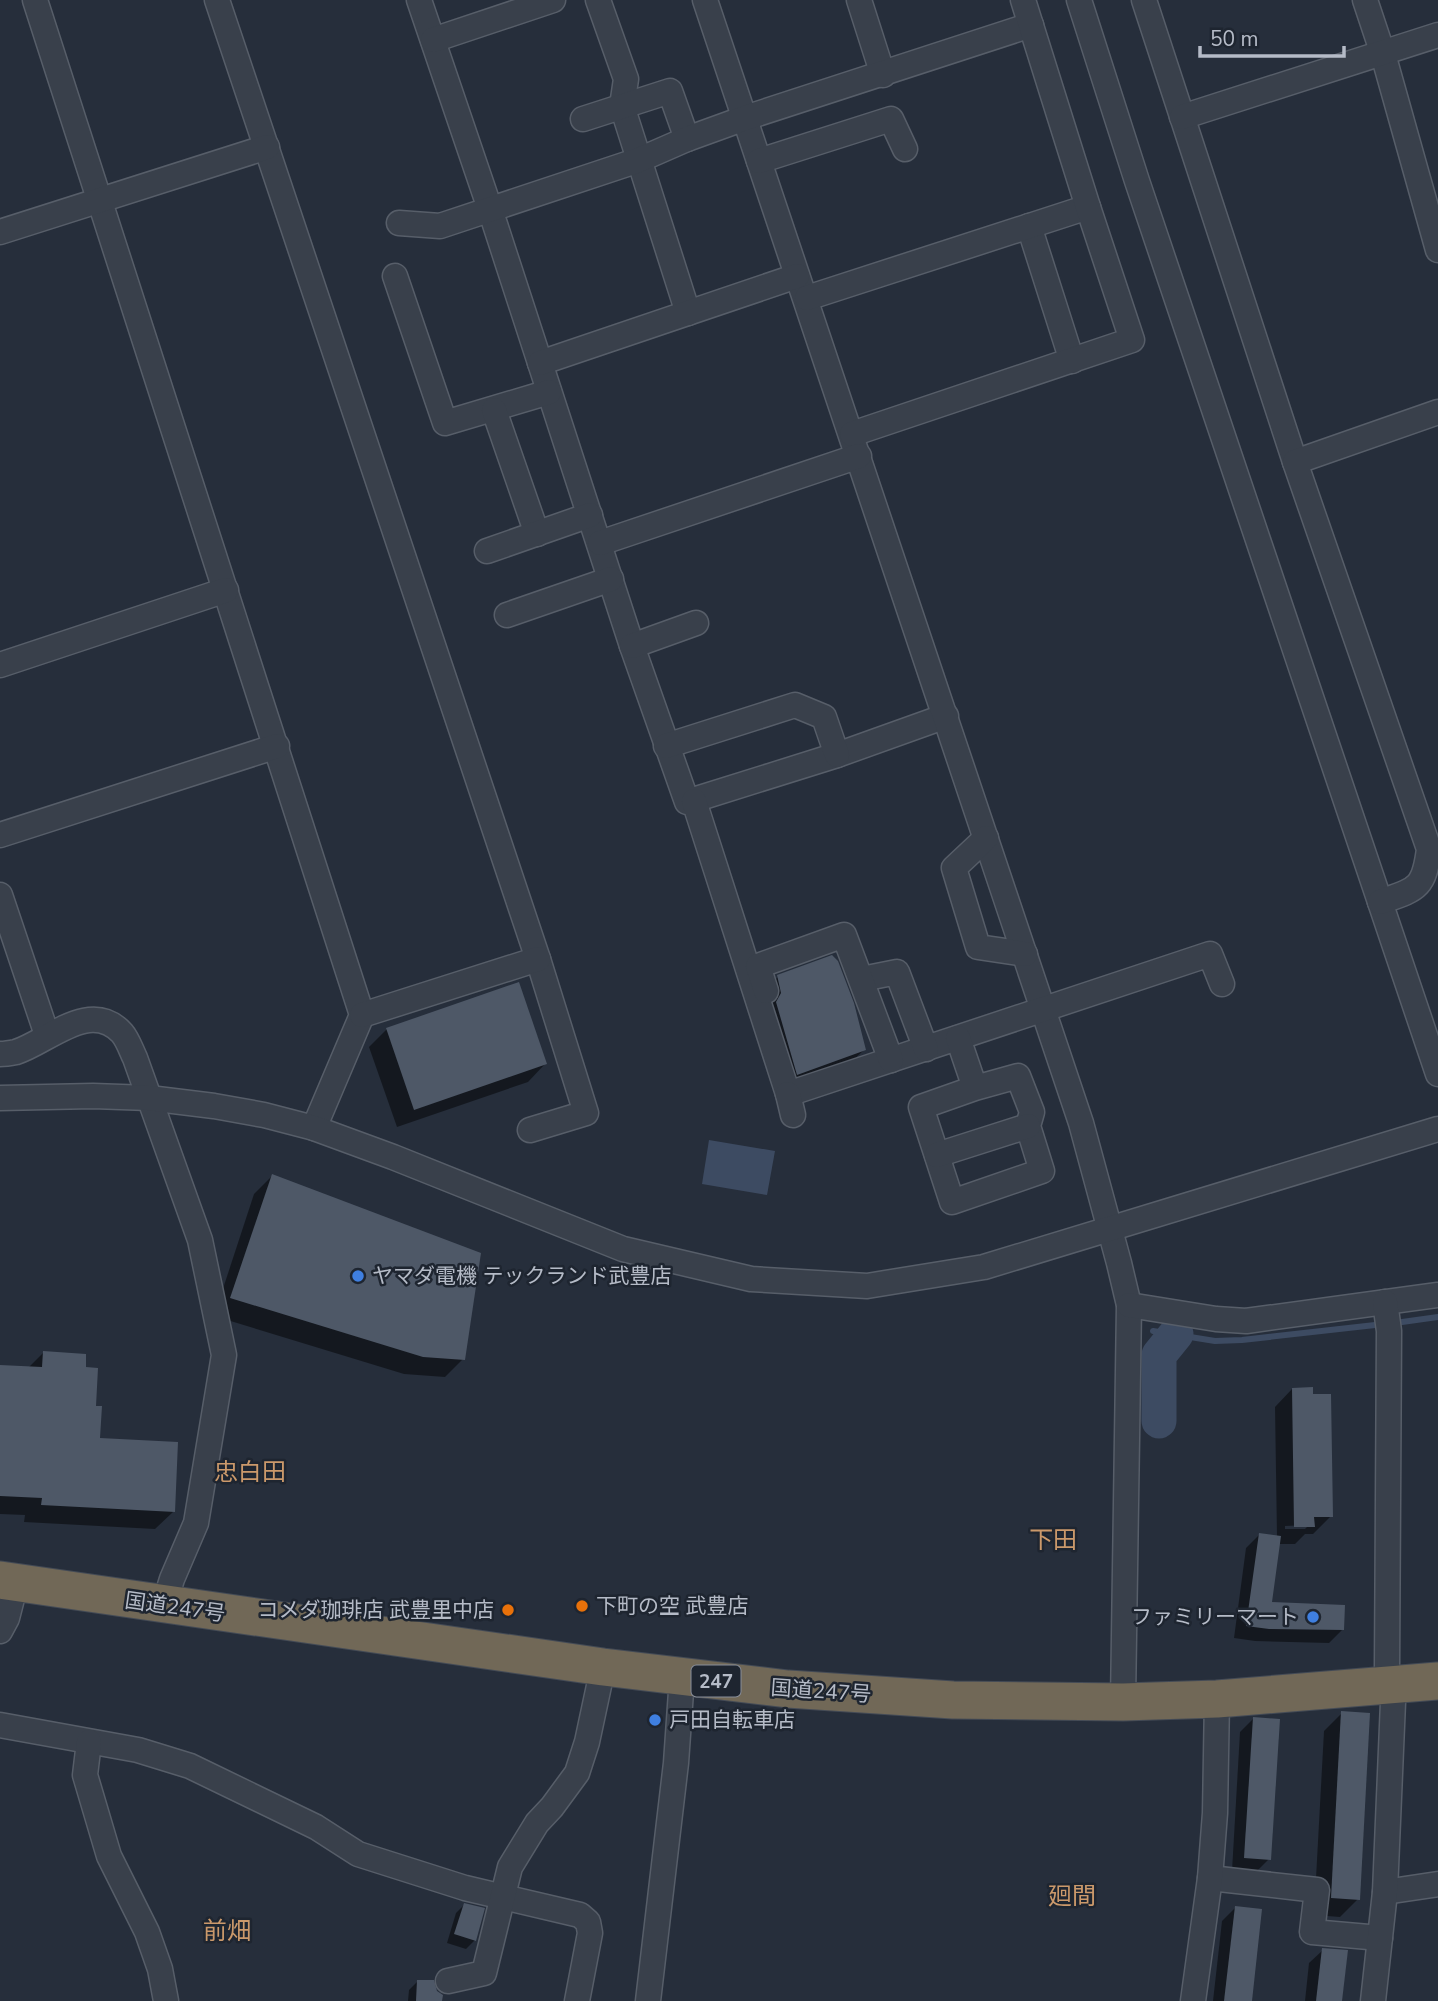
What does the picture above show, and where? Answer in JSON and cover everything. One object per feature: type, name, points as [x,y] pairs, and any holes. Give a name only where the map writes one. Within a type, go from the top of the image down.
[{"type":"highway","name":"国道247号","points":[[8,1581],[603,1667],[788,1689],[953,1700],[1123,1702],[1217,1699],[1438,1681]]},
{"type":"street","points":[[35,0],[362,1015],[314,1128]]},
{"type":"street","points":[[217,0],[538,959],[586,1113],[530,1130]]},
{"type":"street","points":[[419,0],[600,542],[632,646],[688,802],[837,755],[946,716]]},
{"type":"street","points":[[433,40],[553,0]]},
{"type":"street","points":[[598,0],[625,79],[622,106],[688,313]]},
{"type":"street","points":[[705,0],[1081,1123],[1129,1305],[1123,1702]]},
{"type":"street","points":[[859,0],[883,75]]},
{"type":"street","points":[[600,542],[1072,360],[1132,340],[1023,0]]},
{"type":"street","points":[[1079,0],[1137,181],[1438,1074]]},
{"type":"street","points":[[1144,0],[1295,462],[1429,849],[1426,876],[1409,891],[1380,902]]},
{"type":"street","points":[[1365,0],[1383,54],[1438,250]]},
{"type":"street","points":[[399,223],[440,226],[639,160],[745,118],[1031,25]]},
{"type":"street","points":[[1182,117],[1438,35]]},
{"type":"street","points":[[583,119],[670,90],[687,139]]},
{"type":"street","points":[[760,161],[891,119],[905,149]]},
{"type":"street","points":[[0,232],[267,147]]},
{"type":"street","points":[[540,363],[688,313],[802,287],[1029,226],[1088,207]]},
{"type":"street","points":[[1029,226],[1072,360]]},
{"type":"street","points":[[395,276],[446,422],[549,392]]},
{"type":"street","points":[[494,410],[537,534]]},
{"type":"street","points":[[1295,462],[1438,412]]},
{"type":"street","points":[[487,551],[590,515]]},
{"type":"street","points":[[507,615],[611,579]]},
{"type":"street","points":[[0,665],[226,590]]},
{"type":"street","points":[[632,646],[696,623]]},
{"type":"street","points":[[666,746],[795,705],[824,716],[837,755]]},
{"type":"street","points":[[0,835],[276,746]]},
{"type":"street","points":[[694,800],[791,1094]]},
{"type":"street","points":[[986,838],[954,868],[978,947],[1026,954]]},
{"type":"street","points":[[0,895],[47,1035]]},
{"type":"street","points":[[791,1094],[758,966],[844,935],[891,1060]]},
{"type":"street","points":[[791,1094],[1210,954],[1222,984]]},
{"type":"street","points":[[362,1015],[538,959]]},
{"type":"street","points":[[862,979],[897,972],[926,1049]]},
{"type":"street","points":[[0,1054],[18,1052],[47,1035],[86,1021],[107,1022],[123,1034],[135,1058],[200,1240],[224,1355],[196,1522],[164,1605]]},
{"type":"street","points":[[958,1038],[975,1088]]},
{"type":"street","points":[[1018,1076],[1032,1112],[1028,1126],[1042,1171],[952,1202],[921,1107],[975,1088],[1018,1076]]},
{"type":"street","points":[[0,1098],[149,1098],[226,1108],[314,1128],[623,1249],[751,1279],[867,1286],[984,1267],[1438,1129]]},
{"type":"street","points":[[937,1155],[1028,1126]]},
{"type":"street","points":[[1129,1305],[1233,1321],[1387,1315],[1438,1295]]},
{"type":"street","points":[[1373,2001],[1385,1892],[1393,1702],[1387,1669],[1387,1315]]},
{"type":"street","points":[[0,1631],[14,1598],[8,1581]]},
{"type":"street","points":[[448,1982],[484,1973],[509,1867],[537,1823],[577,1773],[587,1742],[603,1667]]},
{"type":"street","points":[[648,2001],[676,1763],[682,1676]]},
{"type":"street","points":[[1193,2001],[1210,1878],[1215,1812],[1217,1699]]},
{"type":"street","points":[[0,1725],[138,1750],[190,1766],[316,1827],[358,1854],[465,1888],[580,1915],[588,1922],[590,1933],[577,2001]]},
{"type":"street","points":[[89,1742],[85,1775],[109,1856],[147,1932],[160,1969],[166,2001]]},
{"type":"street","points":[[1210,1878],[1317,1889],[1312,1932],[1380,1938]]},
{"type":"street","points":[[1385,1892],[1438,1884]]},
{"type":"water","points":[[709,1140],[775,1151],[767,1195],[702,1184]]},
{"type":"building","points":[[832,955],[838,961],[854,1003],[866,1050],[797,1075],[776,1002],[781,993],[777,975]]},
{"type":"building","points":[[519,982],[547,1064],[414,1110],[386,1028]]},
{"type":"building","name":"ヤマダ電機 テックランド武豊店","points":[[272,1174],[481,1253],[465,1360],[423,1357],[230,1298]]},
{"type":"building","points":[[43,1351],[86,1354],[86,1367],[98,1368],[96,1406],[102,1406],[100,1438],[178,1442],[175,1512],[41,1505],[42,1498],[0,1496],[0,1365],[42,1367]]},
{"type":"building","points":[[1313,1387],[1313,1394],[1331,1394],[1333,1517],[1314,1517],[1315,1527],[1294,1527],[1292,1388]]},
{"type":"building","points":[[1259,1533],[1281,1536],[1272,1602],[1345,1605],[1344,1630],[1246,1626]]},
{"type":"building","points":[[1341,1711],[1370,1713],[1360,1900],[1331,1898]]},
{"type":"building","points":[[1253,1717],[1280,1719],[1271,1860],[1244,1858]]},
{"type":"building","points":[[464,1903],[485,1908],[476,1941],[454,1934]]},
{"type":"building","points":[[1235,1906],[1262,1909],[1252,2001],[1224,2001]]},
{"type":"building","points":[[1322,1948],[1348,1950],[1342,2001],[1316,2001]]},
{"type":"building","points":[[417,1980],[434,1980],[437,1991],[443,1995],[442,2001],[416,2001]]},
{"type":"waterway","points":[[1395,1323],[1438,1317]]},
{"type":"waterway","points":[[1153,1331],[1215,1341],[1384,1324]]},
{"type":"waterway","points":[[1159,1421],[1159,1355],[1176,1334]]},
{"type":"place","name":"ヤマダ電機 テックランド武豊店","points":[[358,1276]]},
{"type":"place","name":"下町の空 武豊店","points":[[582,1606]]},
{"type":"place","name":"コメダ珈琲店 武豊里中店","points":[[508,1610]]},
{"type":"place","name":"ファミリーマート","points":[[1313,1617]]},
{"type":"place","name":"戸田自転車店","points":[[655,1720]]},
{"type":"district","name":"忠白田","points":[[250,1472]]},
{"type":"district","name":"下田","points":[[1053,1540]]},
{"type":"district","name":"廻間","points":[[1072,1896]]},
{"type":"district","name":"前畑","points":[[227,1931]]}]
